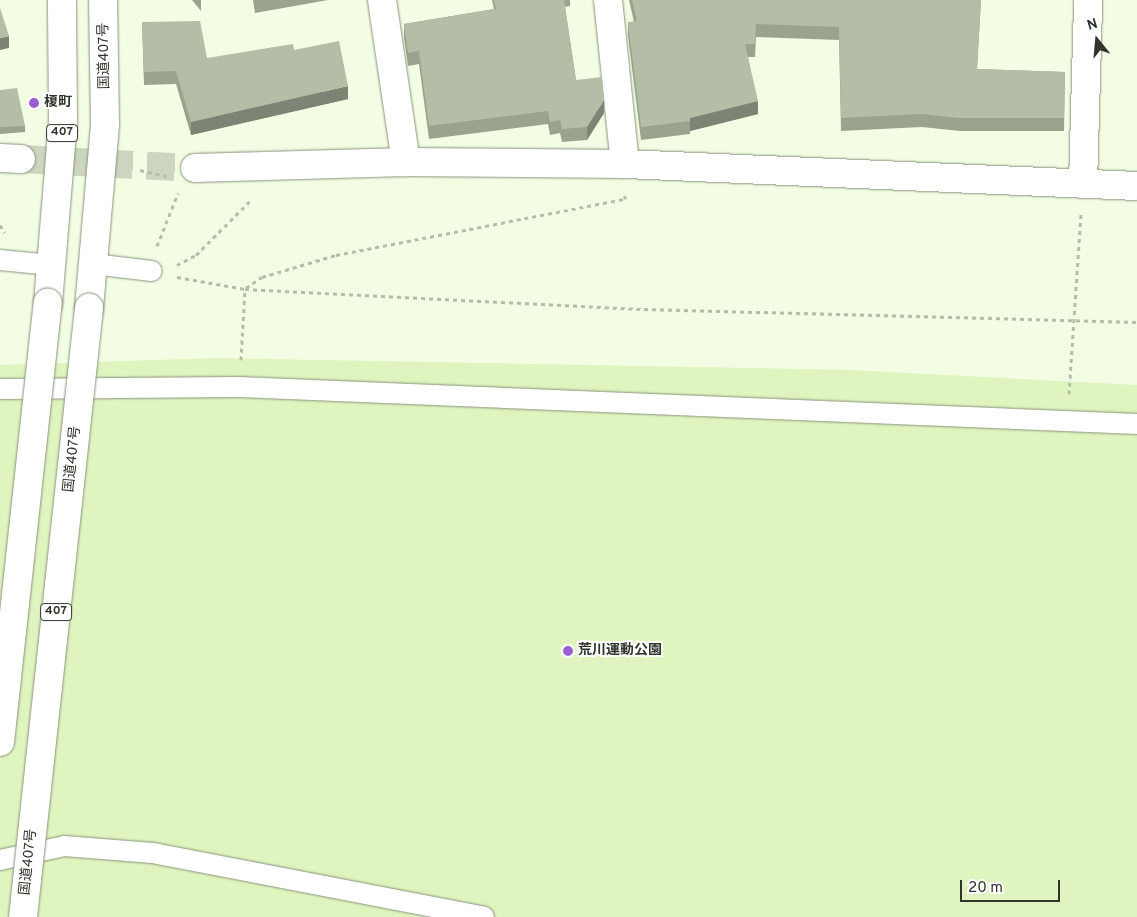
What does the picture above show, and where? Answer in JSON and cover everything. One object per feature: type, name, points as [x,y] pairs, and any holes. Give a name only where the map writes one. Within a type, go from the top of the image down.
[{"type":"main road","name":"407","points":[[0,742],[48,303],[63,122],[62,0]]},
{"type":"main road","name":"国道407号","points":[[23,917],[93,264],[105,124],[103,0]]},
{"type":"main road","points":[[382,0],[406,162]]},
{"type":"main road","points":[[608,0],[624,164]]},
{"type":"main road","points":[[1083,193],[1088,0]]},
{"type":"main road","points":[[183,177],[406,162],[624,164],[1083,193],[1137,186]]},
{"type":"lane","points":[[0,260],[51,265]]},
{"type":"lane","points":[[93,264],[152,271]]},
{"type":"lane","points":[[0,388],[239,387],[1137,424]]},
{"type":"lane","points":[[0,860],[64,846],[153,853],[484,917]]},
{"type":"path","points":[[140,170],[183,177],[157,242],[152,271],[246,289],[654,309],[1137,322]]},
{"type":"path","points":[[196,255],[258,192]]},
{"type":"path","points":[[242,353],[246,289],[262,276],[336,255],[624,200],[625,192]]},
{"type":"path","points":[[1069,382],[1083,193]]},
{"type":"green space","name":"荒川運動公園","points":[[217,358],[851,370],[1137,385],[1137,917],[0,917],[0,365]]},
{"type":"building","points":[[494,0],[564,0],[576,80],[602,77],[604,100],[587,127],[562,129],[560,120],[550,122],[548,111],[429,126],[419,51],[408,53],[404,24],[496,9]]},
{"type":"building","points":[[632,0],[981,0],[977,69],[1065,72],[1064,118],[960,118],[922,114],[841,118],[839,27],[756,24],[755,44],[745,44],[758,101],[690,118],[690,121],[641,127],[628,22],[637,21]]},
{"type":"building","points":[[0,8],[9,36],[0,38]]},
{"type":"building","points":[[200,21],[207,58],[293,44],[294,50],[339,41],[348,86],[191,122],[176,71],[144,72],[142,22]]},
{"type":"building","points":[[17,88],[25,126],[0,127],[0,90]]},
{"type":"tunnel","points":[[21,159],[195,168]]},
{"type":"place","name":"榎町","points":[[34,103]]},
{"type":"place","name":"荒川運動公園","points":[[568,651]]}]
